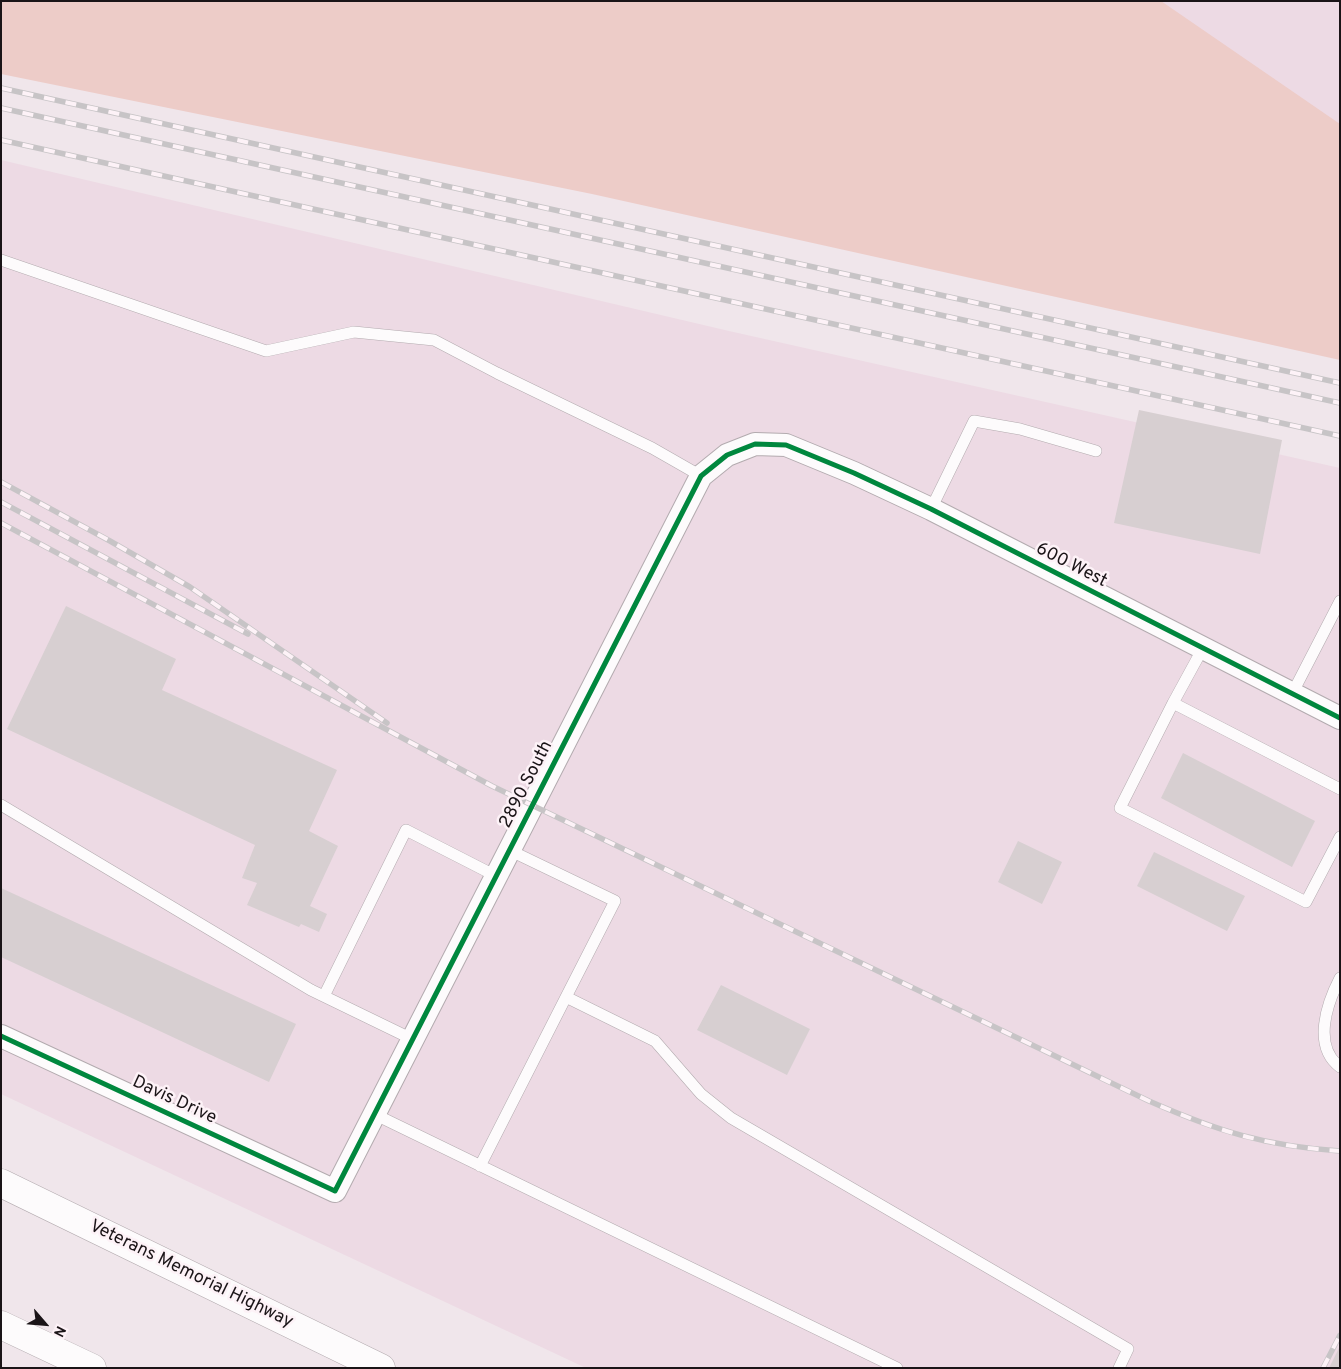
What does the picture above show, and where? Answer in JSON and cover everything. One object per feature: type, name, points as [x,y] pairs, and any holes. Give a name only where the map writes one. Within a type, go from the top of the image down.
[{"type":"highway","name":"Veterans Memorial Highway","points":[[1,1183],[381,1368]]},
{"type":"highway","points":[[1,1325],[92,1368]]},
{"type":"street","name":"2890 South","points":[[334,1191],[700,476],[727,455],[756,444],[786,445]]},
{"type":"street","name":"600 West","points":[[786,445],[854,473],[931,509],[1340,718]]},
{"type":"street","name":"Davis Drive","points":[[1,1036],[334,1191]]},
{"type":"lane","points":[[1,260],[266,351],[354,332],[434,340],[497,374],[652,448],[700,476]]},
{"type":"lane","points":[[931,509],[974,421],[1020,429],[1096,451]]},
{"type":"lane","points":[[1292,694],[1340,601]]},
{"type":"lane","points":[[1203,648],[1120,808],[1306,902],[1340,837]]},
{"type":"lane","points":[[1173,703],[1340,789]]},
{"type":"lane","points":[[1,806],[311,990],[412,1039]]},
{"type":"lane","points":[[324,996],[406,830],[496,876]]},
{"type":"lane","points":[[480,1166],[614,901],[509,850]]},
{"type":"lane","points":[[1340,978],[1324,1016],[1326,1047],[1340,1067]]},
{"type":"lane","points":[[566,997],[655,1041],[700,1094],[731,1118],[1128,1349],[1119,1368]]},
{"type":"lane","points":[[374,1114],[897,1368]]},
{"type":"shaded area","points":[[1,1],[1161,1],[1340,124],[1340,360],[592,194],[1,74]]},
{"type":"shaded area","points":[[1159,1],[1340,1],[1340,131]]},
{"type":"shaded area","points":[[1,160],[729,331],[1340,468],[1340,1368],[586,1368],[1,1094]]},
{"type":"building","points":[[1139,410],[1282,440],[1260,554],[1114,523]]},
{"type":"building","points":[[66,606],[176,659],[162,690],[337,770],[309,831],[338,846],[310,906],[327,914],[319,932],[301,924],[299,927],[247,905],[257,883],[242,878],[255,845],[7,729]]},
{"type":"building","points":[[1183,753],[1315,821],[1292,867],[1161,798]]},
{"type":"building","points":[[1018,841],[1062,862],[1042,904],[998,882]]},
{"type":"building","points":[[1154,852],[1245,896],[1227,931],[1137,886]]},
{"type":"building","points":[[1,888],[296,1024],[269,1082],[1,957]]},
{"type":"building","points":[[721,985],[810,1029],[787,1075],[697,1030]]},
{"type":"building","points":[[1340,1346],[1340,1368],[1329,1368]]},
{"type":"railway","points":[[1,88],[1340,383]]},
{"type":"railway","points":[[1,108],[1340,403]]},
{"type":"railway","points":[[1,140],[1340,436]]},
{"type":"railway","points":[[1,482],[190,587],[387,723]]},
{"type":"railway","points":[[1,502],[248,634]]},
{"type":"railway","points":[[1,523],[492,786],[1149,1101],[1197,1121],[1242,1135],[1288,1145],[1340,1151]]},
{"type":"railway","points":[[1323,1368],[1340,1335]]},
{"type":"cycle path","points":[[1,1036],[335,1191],[701,476],[727,455],[755,444],[786,445],[854,473],[931,509],[1340,718]]}]
